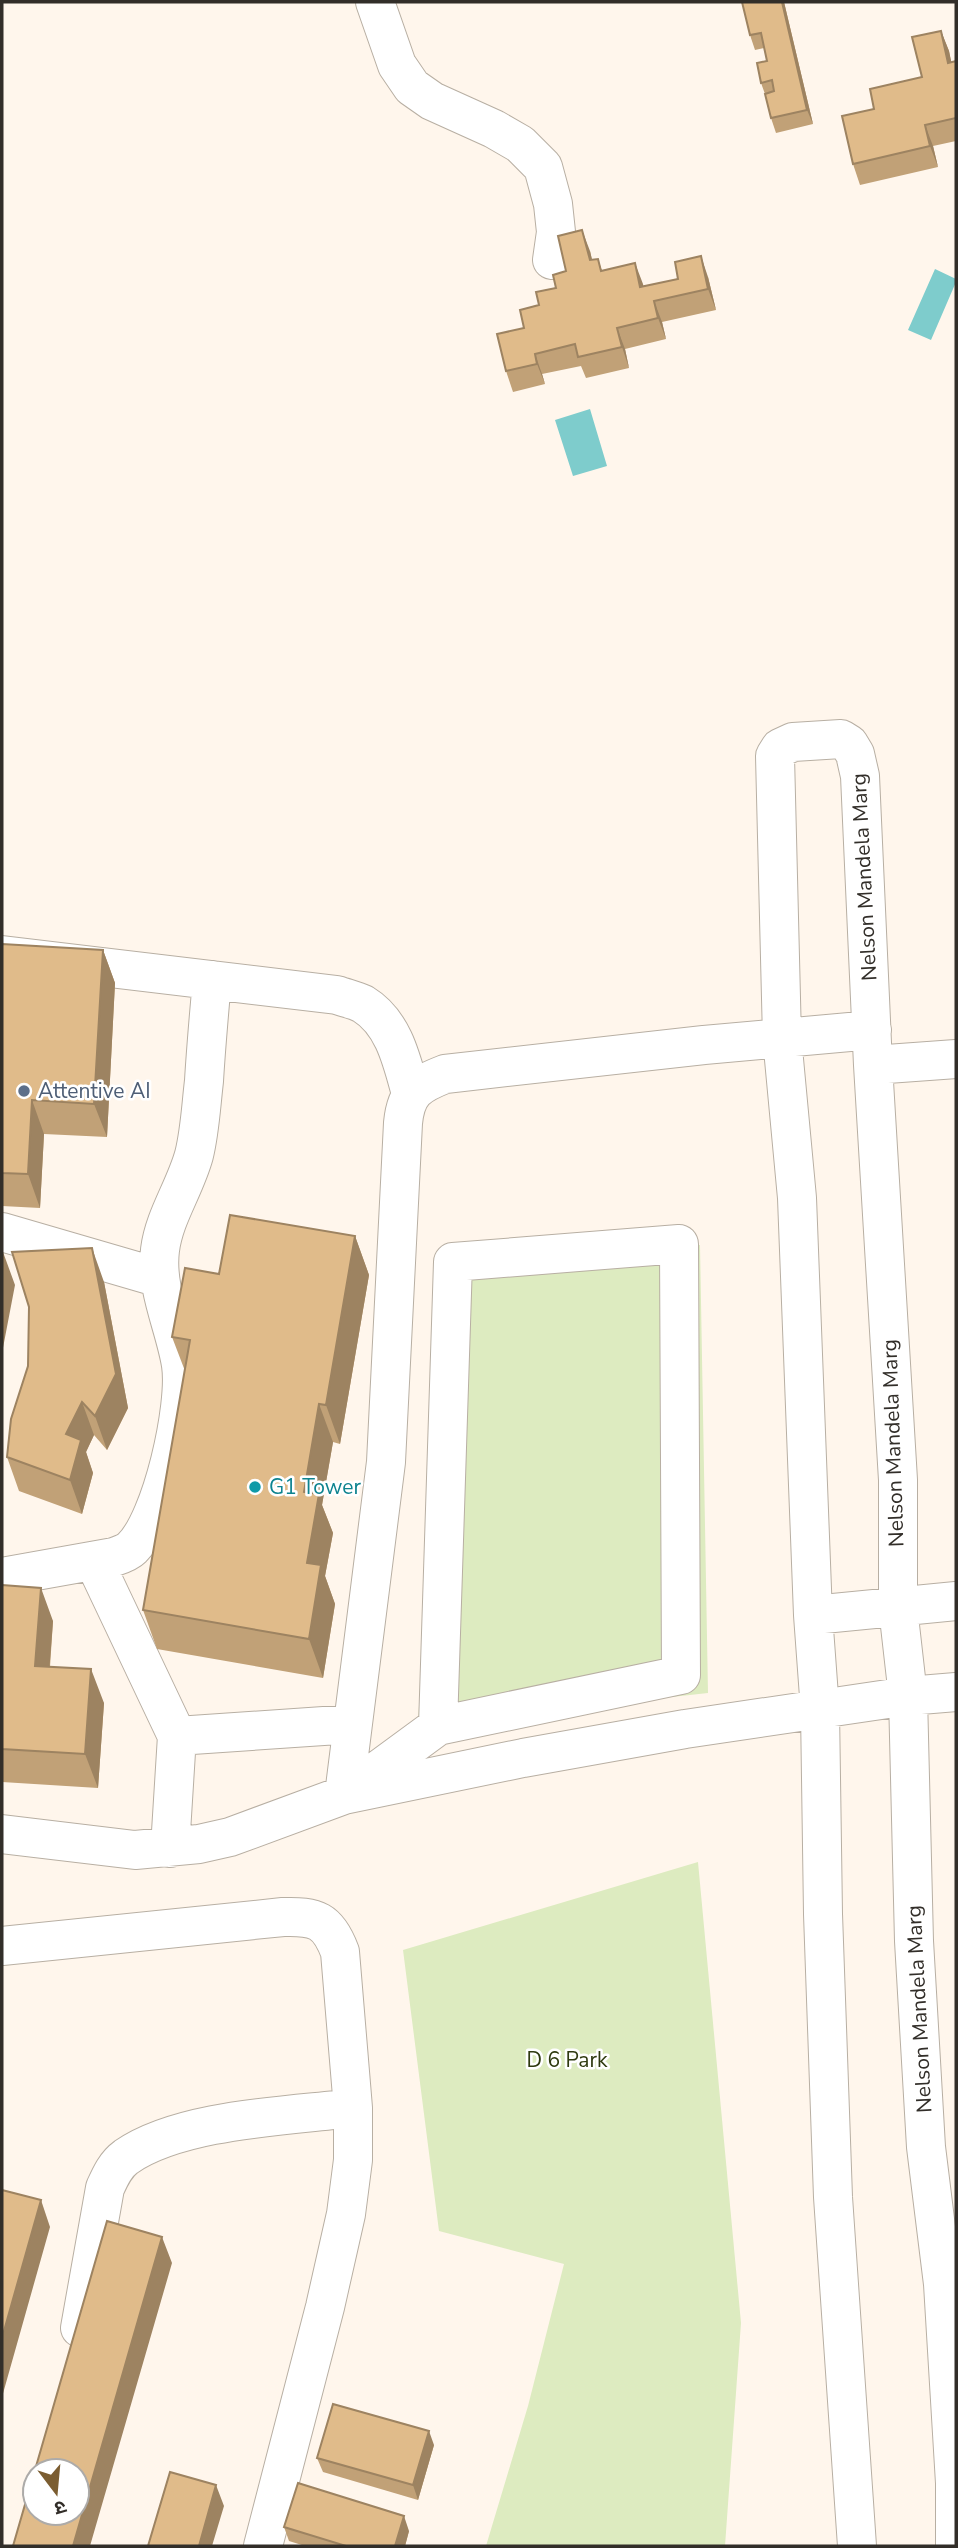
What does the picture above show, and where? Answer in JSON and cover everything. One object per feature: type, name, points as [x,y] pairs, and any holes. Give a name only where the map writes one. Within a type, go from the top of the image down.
[{"type":"street","points":[[375,2],[397,65],[412,87],[432,102],[494,129],[520,144],[542,167],[553,204],[555,222],[552,260]]},
{"type":"street","name":"Nelson Mandela Marg","points":[[857,2546],[833,2197],[820,1710],[813,1615],[797,1198],[782,1038],[775,756],[780,748],[793,742],[841,739],[849,744],[855,754],[860,776],[898,1480],[898,1608],[908,1696],[914,1941],[926,2147],[943,2284],[955,2483],[955,2546]]},
{"type":"street","points":[[2,955],[337,995],[362,1004],[382,1019],[400,1052],[411,1094]]},
{"type":"street","points":[[2,1577],[114,1557],[130,1550],[140,1538],[159,1497],[172,1455],[183,1388],[175,1337],[160,1278],[160,1250],[167,1221],[187,1175],[200,1127],[212,980]]},
{"type":"street","points":[[344,1795],[386,1462],[403,1123],[405,1105],[411,1094],[427,1081],[445,1074],[782,1038],[956,1059]]},
{"type":"street","points":[[2,1232],[160,1278]]},
{"type":"street","points":[[344,1795],[438,1726],[681,1675],[679,1244],[453,1262],[438,1726]]},
{"type":"street","points":[[94,1561],[177,1735],[170,1847]]},
{"type":"street","points":[[813,1615],[956,1601]]},
{"type":"street","points":[[2,1834],[135,1850],[170,1847],[230,1837],[344,1795],[523,1758],[685,1729],[908,1696],[956,1692]]},
{"type":"street","points":[[177,1735],[353,1724]]},
{"type":"street","points":[[2,1946],[302,1916],[321,1921],[334,1935],[340,1952],[353,2108],[353,2160],[346,2214],[326,2307],[263,2546]]},
{"type":"street","points":[[72,2356],[87,2297],[105,2188],[112,2173],[124,2159],[150,2143],[189,2131],[353,2108]]},
{"type":"green space","points":[[700,1245],[708,1693],[418,1725],[442,1260]]},
{"type":"green space","name":"D 6 Park","points":[[698,1862],[741,2323],[725,2546],[486,2546],[528,2406],[564,2264],[439,2231],[403,1950]]},
{"type":"water","points":[[935,269],[956,279],[956,282],[931,340],[908,330]]},
{"type":"water","points":[[590,409],[607,466],[573,476],[555,420]]},
{"type":"building","points":[[742,2],[782,2],[807,110],[771,118],[765,94],[774,91],[772,80],[761,83],[757,63],[767,61],[761,33],[750,35]]},
{"type":"building","points":[[941,31],[948,63],[956,61],[956,118],[925,125],[930,146],[853,164],[842,116],[874,109],[870,89],[922,77],[912,37]]},
{"type":"building","points":[[582,230],[590,260],[598,259],[601,271],[635,263],[640,287],[678,279],[675,262],[701,256],[708,289],[654,301],[658,318],[617,328],[622,347],[578,357],[575,344],[535,354],[537,364],[506,371],[497,334],[524,328],[520,310],[539,305],[536,292],[556,288],[553,275],[566,271],[558,236]]},
{"type":"building","points":[[2,944],[103,950],[94,1104],[32,1100],[28,1174],[2,1173]]},
{"type":"building","name":"G1 Tower","points":[[230,1215],[355,1236],[326,1405],[319,1404],[304,1492],[319,1494],[307,1563],[321,1565],[309,1639],[143,1610],[190,1340],[172,1337],[185,1268],[219,1274]]},
{"type":"building","points":[[92,1248],[116,1374],[95,1416],[82,1402],[66,1434],[81,1440],[70,1480],[7,1457],[11,1419],[28,1366],[29,1307],[12,1252]]},
{"type":"building","points":[[2,1585],[41,1588],[35,1666],[91,1669],[85,1754],[2,1749]]},
{"type":"building","points":[[2,2190],[41,2200],[2,2338]]},
{"type":"building","points":[[107,2221],[162,2237],[91,2484],[91,2457],[39,2457]]},
{"type":"building","points":[[333,2404],[429,2431],[413,2485],[317,2458]]},
{"type":"building","points":[[170,2472],[216,2485],[199,2546],[148,2546]]},
{"type":"building","points":[[298,2483],[404,2516],[395,2546],[346,2546],[284,2527]]},
{"type":"building","points":[[21,2518],[21,2527],[78,2527],[73,2546],[13,2546]]},
{"type":"place","name":"Attentive AI","points":[[24,1091]]},
{"type":"place","name":"G1 Tower","points":[[255,1487]]}]
